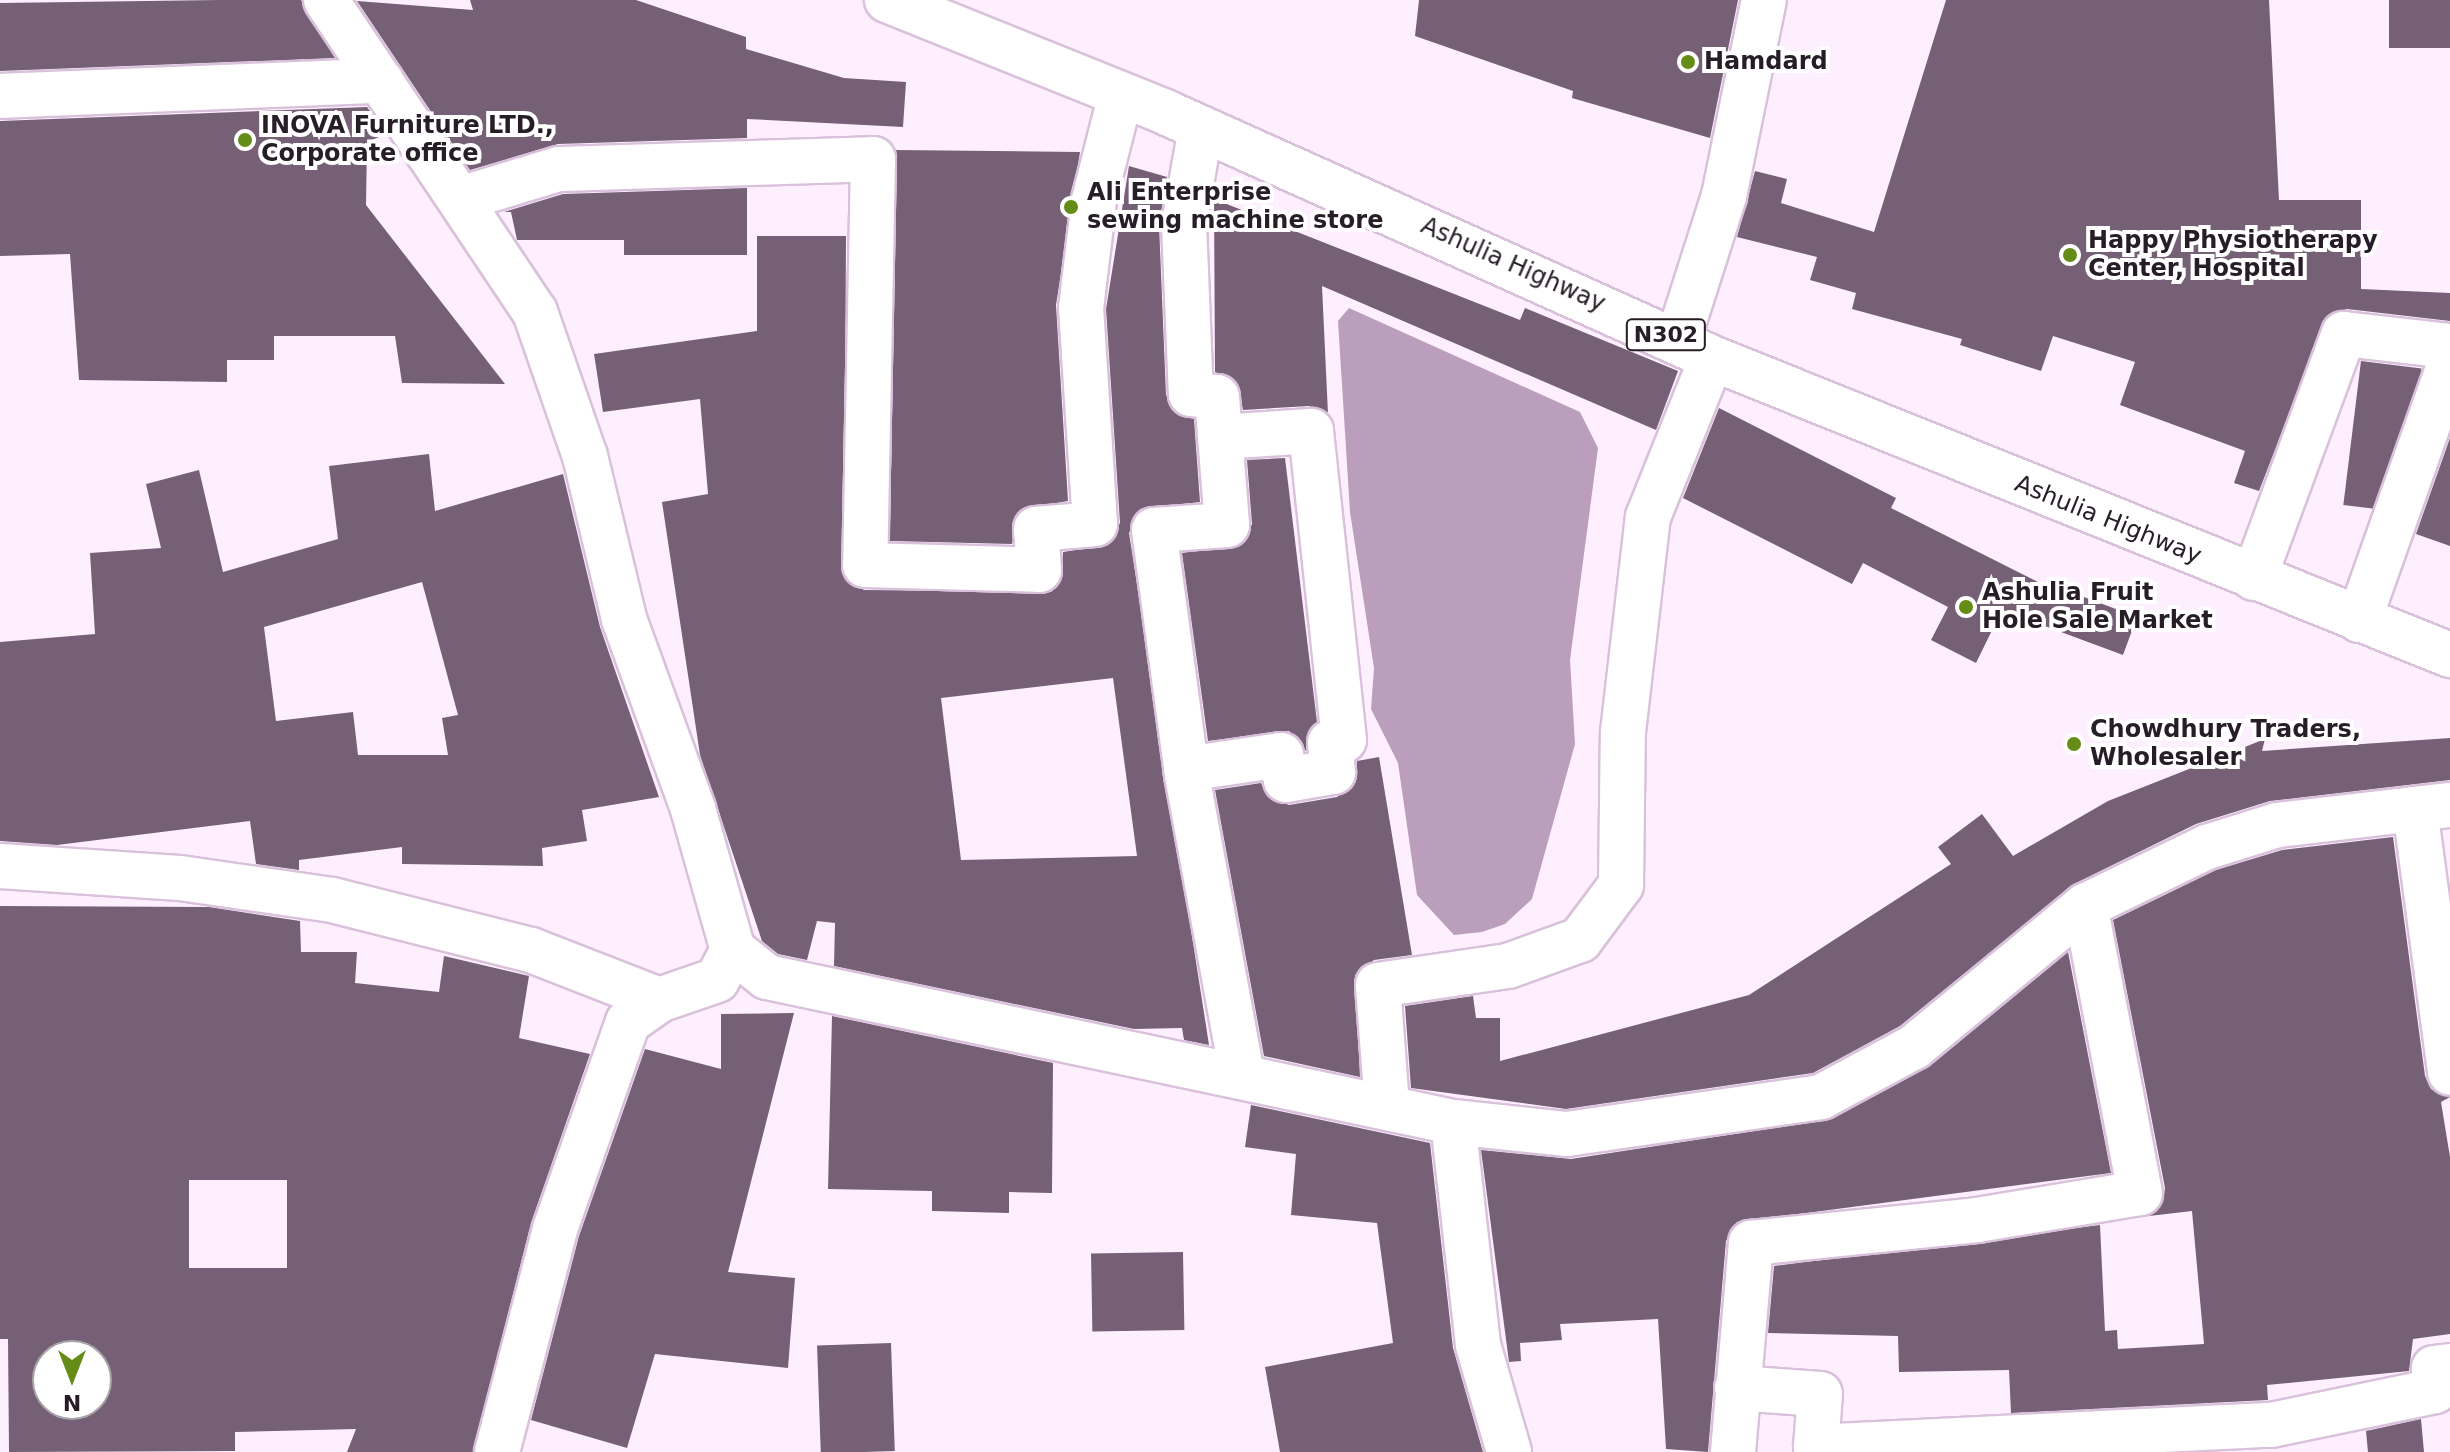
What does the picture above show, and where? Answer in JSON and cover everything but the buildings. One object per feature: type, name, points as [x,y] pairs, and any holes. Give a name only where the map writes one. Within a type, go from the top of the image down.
[{"type":"main road","points":[[326,0],[460,199],[540,325],[585,456],[624,619],[693,809],[733,950],[767,977],[815,990],[1453,1122],[1567,1134],[1821,1097],[1914,1047],[2085,906],[2207,847],[2277,825],[2433,807],[2450,1073]]},
{"type":"main road","name":"Ashulia Highway","points":[[887,0],[1201,128],[1695,349],[2450,655]]},
{"type":"main road","points":[[1387,1106],[1378,985],[1508,966],[1580,940],[1621,885],[1623,732],[1648,517],[1695,349],[1764,0]]},
{"type":"main road","points":[[0,96],[381,81]]},
{"type":"main road","points":[[460,199],[559,169],[873,159],[865,565],[1039,570],[1036,529],[1095,524],[1081,308],[1094,200],[1121,94]]},
{"type":"main road","points":[[1201,128],[1184,223],[1191,394],[1217,397],[1227,525],[1154,530],[1186,769],[1242,1076]]},
{"type":"main road","points":[[2254,578],[2344,334],[2450,346]]},
{"type":"main road","points":[[2359,620],[2450,363]]},
{"type":"main road","points":[[1186,769],[1281,755],[1286,780],[1333,772],[1330,743],[1344,740],[1311,431],[1220,437]]},
{"type":"main road","points":[[0,866],[180,878],[332,900],[531,950],[659,1000]]},
{"type":"main road","points":[[1733,1452],[1751,1243],[1977,1220],[2140,1193],[2085,906]]},
{"type":"main road","points":[[497,1452],[603,1082],[628,1022],[659,1000],[717,980],[733,950]]},
{"type":"main road","points":[[1453,1122],[1478,1345],[1509,1452]]},
{"type":"main road","points":[[1737,1388],[1820,1394],[1816,1447],[2271,1425],[2435,1391],[2434,1368],[2450,1366]]},
{"type":"shaded area","points":[[1349,308],[1580,412],[1598,448],[1570,660],[1575,744],[1532,899],[1505,924],[1482,932],[1454,935],[1417,895],[1398,763],[1371,709],[1374,668],[1350,512],[1338,321]]},
{"type":"place","name":"Hamdard","points":[[1688,62]]},
{"type":"place","name":"INOVA Furniture LTD., Corporate office","points":[[245,140]]},
{"type":"place","name":"Ali Enterprise sewing machine store","points":[[1071,207]]},
{"type":"place","name":"Happy Physiotherapy Center, Hospital","points":[[2070,255]]},
{"type":"place","name":"Ashulia Fruit Hole Sale Market","points":[[1966,607]]},
{"type":"place","name":"Chowdhury Traders, Wholesaler","points":[[2074,744]]}]
